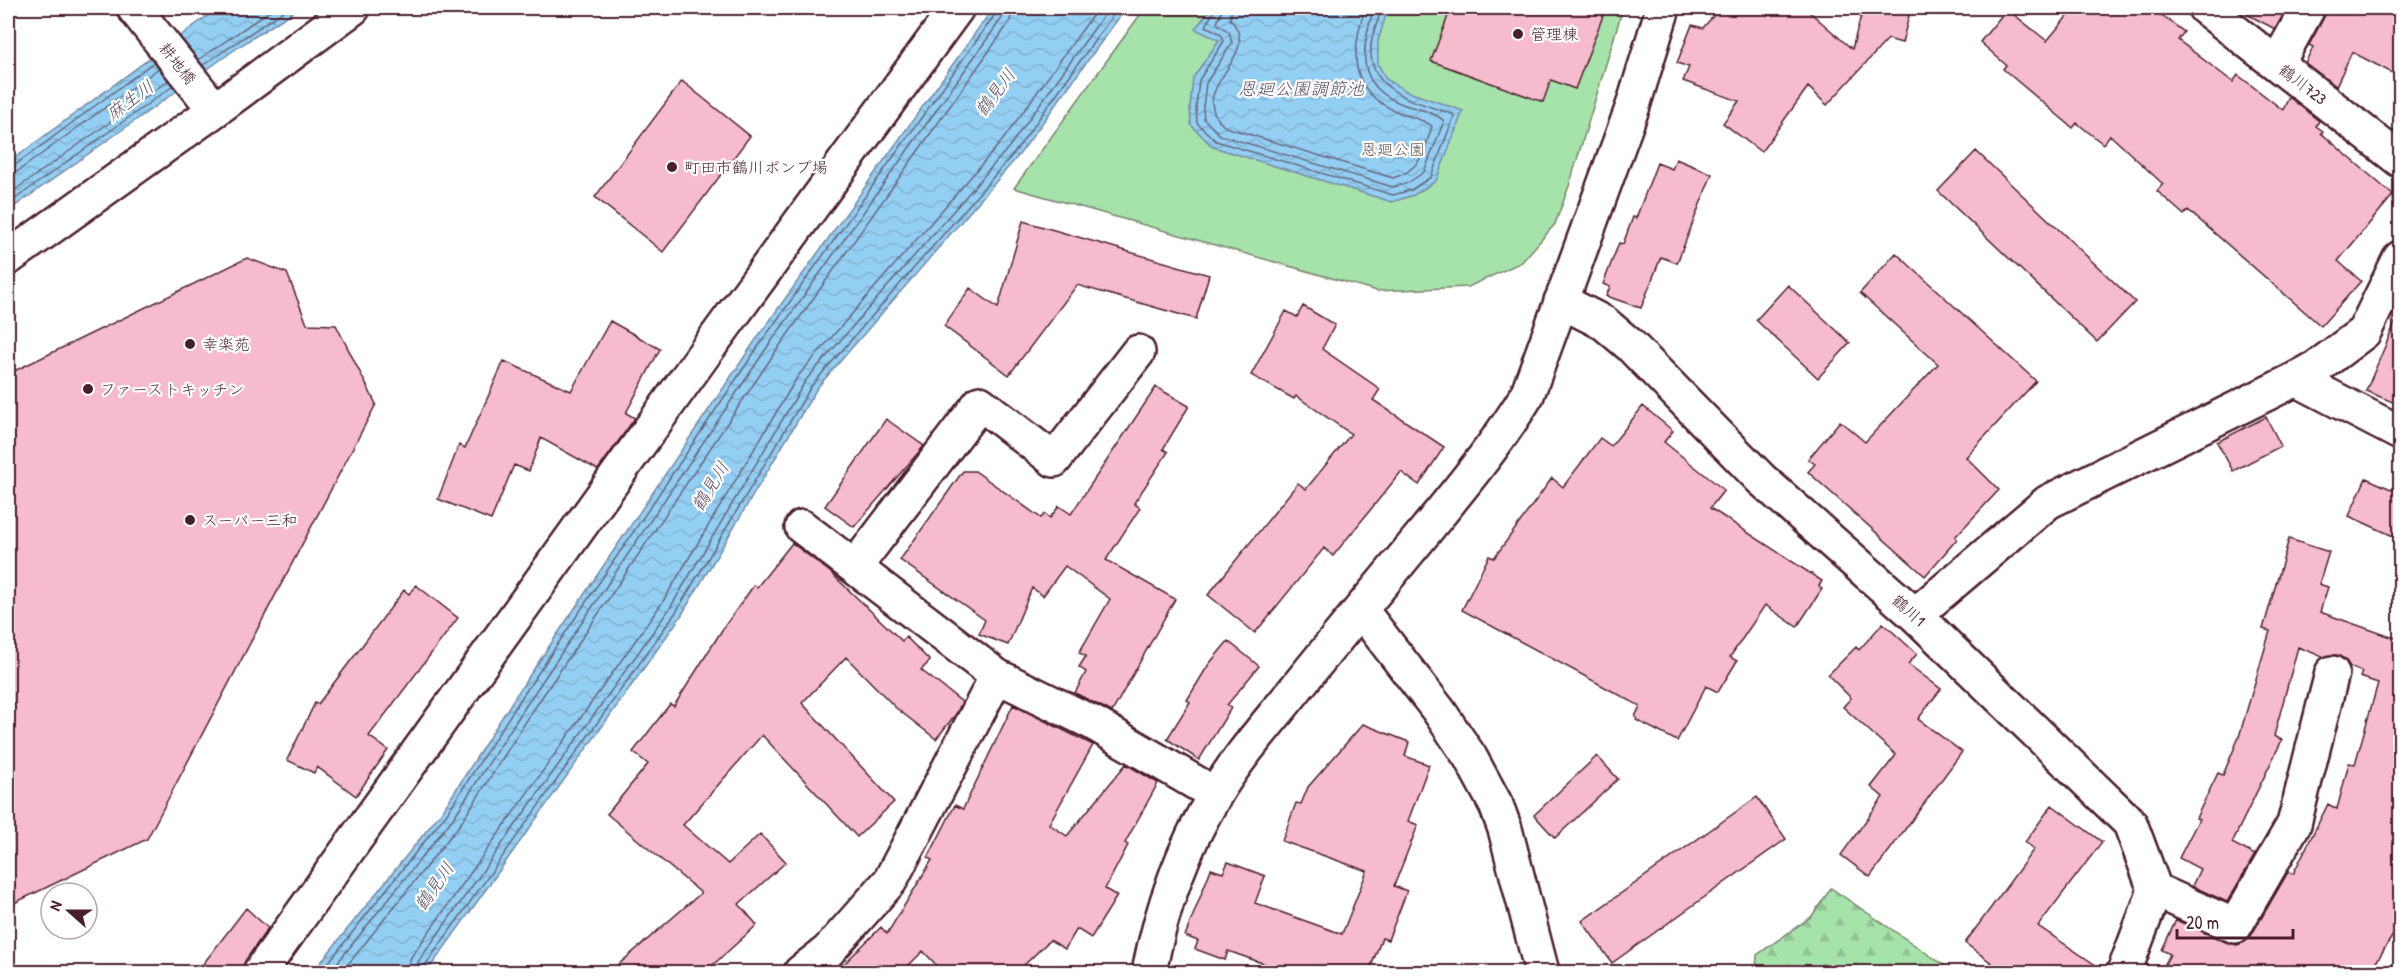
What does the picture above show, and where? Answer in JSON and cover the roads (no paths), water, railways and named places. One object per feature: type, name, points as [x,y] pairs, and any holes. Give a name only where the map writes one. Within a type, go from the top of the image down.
[{"type":"street","points":[[8,258],[207,100],[353,8]]},
{"type":"street","points":[[260,972],[704,354],[957,8]]},
{"type":"street","points":[[1149,972],[1153,949],[1175,878],[1215,794],[1257,736],[1457,492],[1511,421],[1527,395],[1633,106],[1664,8]]},
{"type":"street","name":"鶴川723","points":[[2205,8],[2400,160]]},
{"type":"street","points":[[2277,63],[2308,8]]},
{"type":"street","name":"耕地橋","points":[[145,16],[207,100]]},
{"type":"street","points":[[1915,615],[2048,502],[2316,368],[2364,332],[2400,258]]},
{"type":"street","name":"鶴川1","points":[[1562,301],[1604,323],[1630,345],[1761,479],[1915,615],[2130,823],[2155,890]]},
{"type":"street","points":[[855,567],[980,404],[1054,460],[1138,352]]},
{"type":"street","points":[[2296,379],[2400,433]]},
{"type":"street","points":[[802,527],[997,676],[1093,723],[1215,794]]},
{"type":"street","points":[[1361,610],[1439,711],[1470,757],[1496,805],[1505,829],[1542,972]]},
{"type":"street","points":[[2124,972],[2155,890],[2235,926],[2294,824],[2332,673]]},
{"type":"street","points":[[801,972],[828,951],[890,881],[997,676]]},
{"type":"water","name":"麻生川","points":[[218,8],[299,8],[240,46],[8,211],[8,163]]},
{"type":"water","name":"鶴見川","points":[[993,8],[1126,8],[1019,155],[817,388],[681,616],[427,972],[313,972],[443,810],[515,697],[757,338]]},
{"type":"water","name":"恩廻公園調節池","points":[[1211,8],[1388,8],[1378,41],[1378,64],[1386,79],[1406,91],[1463,111],[1436,181],[1414,195],[1392,202],[1213,147],[1191,125],[1190,108],[1193,78],[1219,40],[1195,29]]},
{"type":"place","name":"管理棟","points":[[1518,34]]},
{"type":"place","name":"町田市鶴川ポンプ場","points":[[672,167]]},
{"type":"place","name":"幸楽苑","points":[[190,344]]},
{"type":"place","name":"ファーストキッチン","points":[[88,389]]},
{"type":"place","name":"スーパー三和","points":[[190,520]]},
{"type":"park label","name":"恩廻公園","points":[[1393,149]]}]
